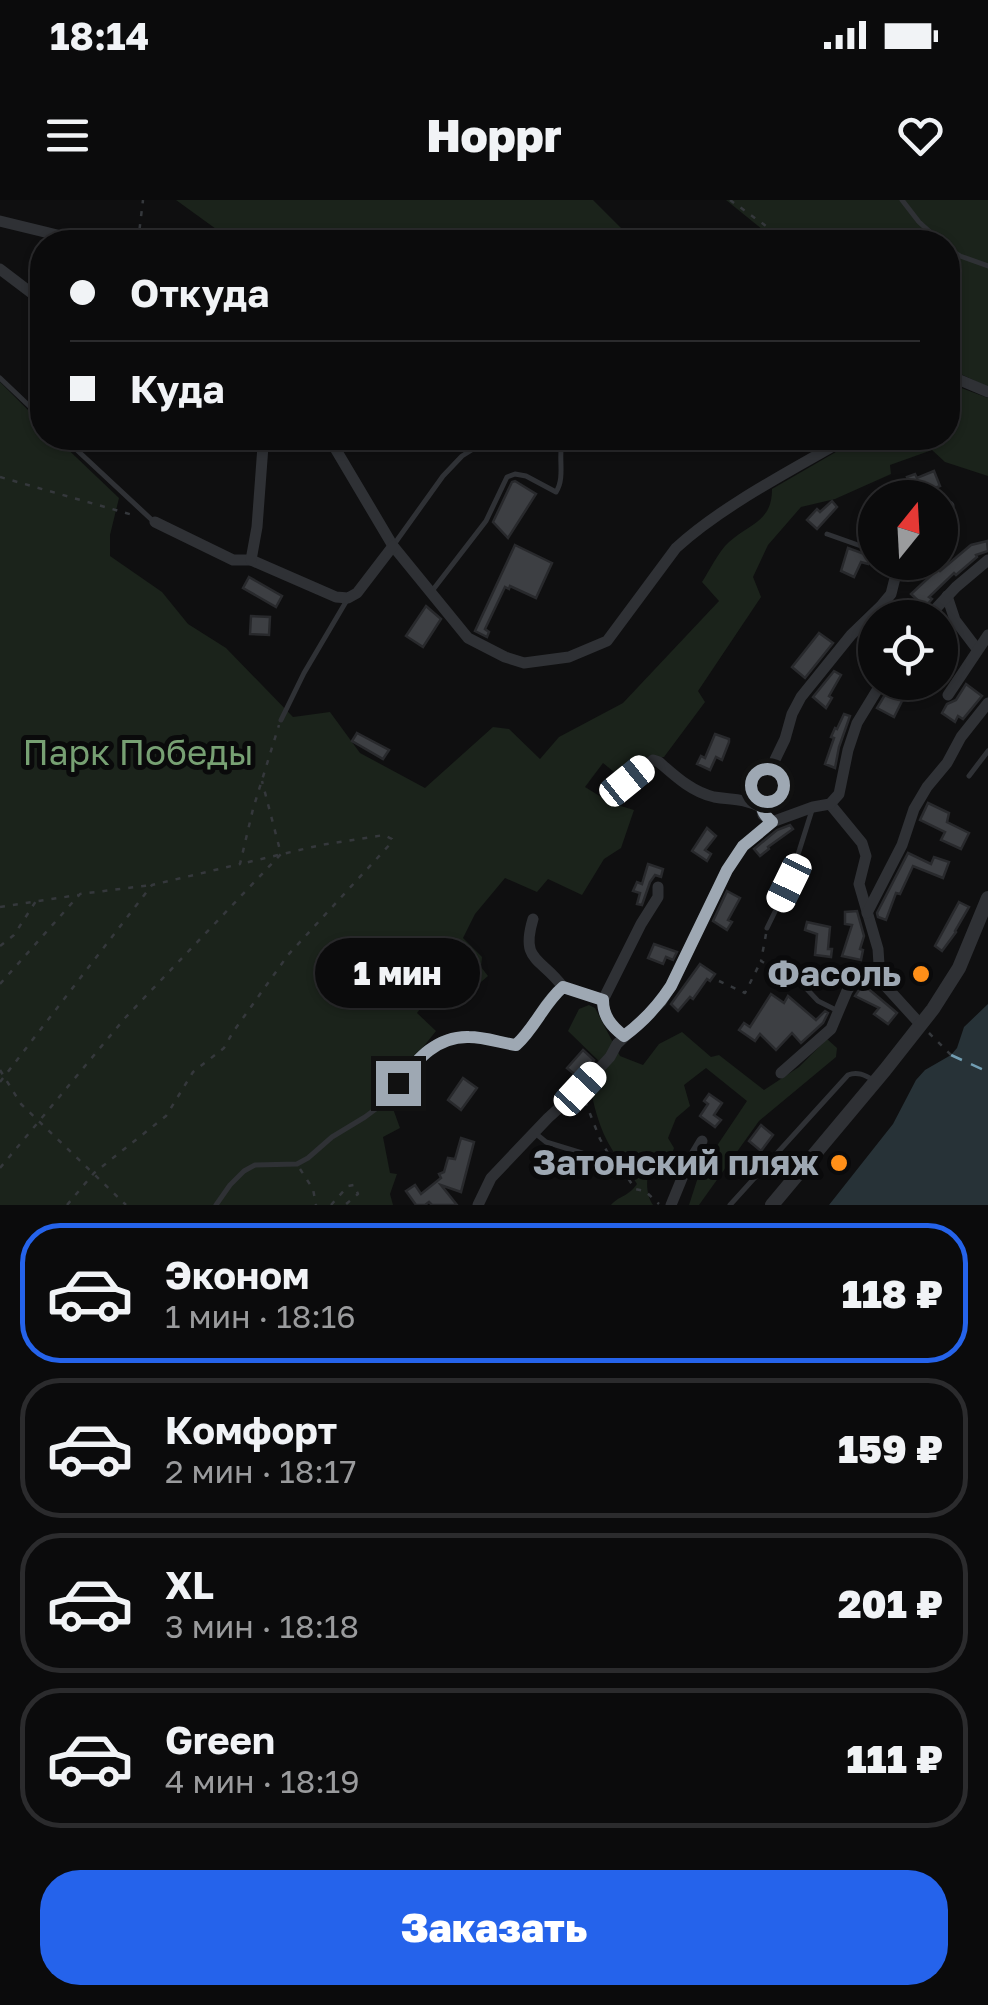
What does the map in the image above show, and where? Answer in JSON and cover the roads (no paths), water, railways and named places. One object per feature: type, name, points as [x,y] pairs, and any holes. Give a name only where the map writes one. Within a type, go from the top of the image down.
[{"type":"street","points":[[0,221],[37,230]]},
{"type":"street","points":[[0,269],[30,292]]},
{"type":"street","points":[[960,379],[988,392]]},
{"type":"street","points":[[252,560],[263,450]]},
{"type":"street","points":[[336,450],[393,546],[468,638],[524,663],[569,657],[607,640],[676,548],[768,483],[826,450]]},
{"type":"street","points":[[155,522],[233,560],[252,560],[336,597],[348,598],[358,593],[393,546]]},
{"type":"street","points":[[943,600],[988,560]]},
{"type":"street","points":[[772,822],[763,815],[761,807],[792,714],[850,635],[882,606],[895,580]]},
{"type":"street","points":[[947,596],[955,620],[978,649]]},
{"type":"street","points":[[958,680],[988,635]]},
{"type":"street","points":[[478,1205],[491,1178],[661,1002],[743,846],[772,822],[830,804],[839,794],[848,750],[871,700]]},
{"type":"street","points":[[868,913],[902,845],[914,809],[988,703]]},
{"type":"street","points":[[627,781],[652,760],[698,792],[746,800],[761,807]]},
{"type":"street","points":[[830,804],[862,843],[866,856],[859,884],[878,949],[880,980]]},
{"type":"street","points":[[624,1036],[603,1011],[603,1000],[658,897],[658,887]]},
{"type":"street","points":[[772,1205],[921,1025],[958,968],[988,898]]},
{"type":"street","points":[[533,920],[527,940],[529,950],[563,987],[603,1000]]},
{"type":"street","points":[[781,1073],[831,1029],[855,978],[869,976],[880,980],[921,1025]]},
{"type":"street","points":[[398,1083],[419,1057],[436,1044],[453,1038],[470,1036],[516,1045],[563,987]]},
{"type":"street","points":[[671,1205],[702,1141]]},
{"type":"lane","points":[[902,200],[928,230]]},
{"type":"lane","points":[[960,256],[988,266]]},
{"type":"lane","points":[[0,378],[30,407]]},
{"type":"lane","points":[[77,450],[155,522]]},
{"type":"lane","points":[[393,546],[443,476],[472,450]]},
{"type":"lane","points":[[432,591],[486,521],[508,478],[515,474],[526,476],[556,492],[560,486],[560,450]]},
{"type":"lane","points":[[826,534],[858,545]]},
{"type":"lane","points":[[281,720],[348,598]]},
{"type":"lane","points":[[969,776],[988,750]]},
{"type":"lane","points":[[766,928],[789,883],[813,807]]},
{"type":"lane","points":[[805,984],[818,1002],[838,1011]]},
{"type":"lane","points":[[730,1205],[848,1074],[862,1074],[876,1081]]},
{"type":"lane","points":[[216,1205],[244,1170],[255,1165],[297,1164],[308,1158],[332,1136],[381,1105],[398,1083]]},
{"type":"lane","points":[[534,1133],[546,1142],[582,1153]]},
{"type":"place","name":"Фасоль","points":[[921,974]]},
{"type":"place","name":"Затонский пляж","points":[[839,1163]]},
{"type":"park label","name":"Парк Победы","points":[[138,753]]}]
